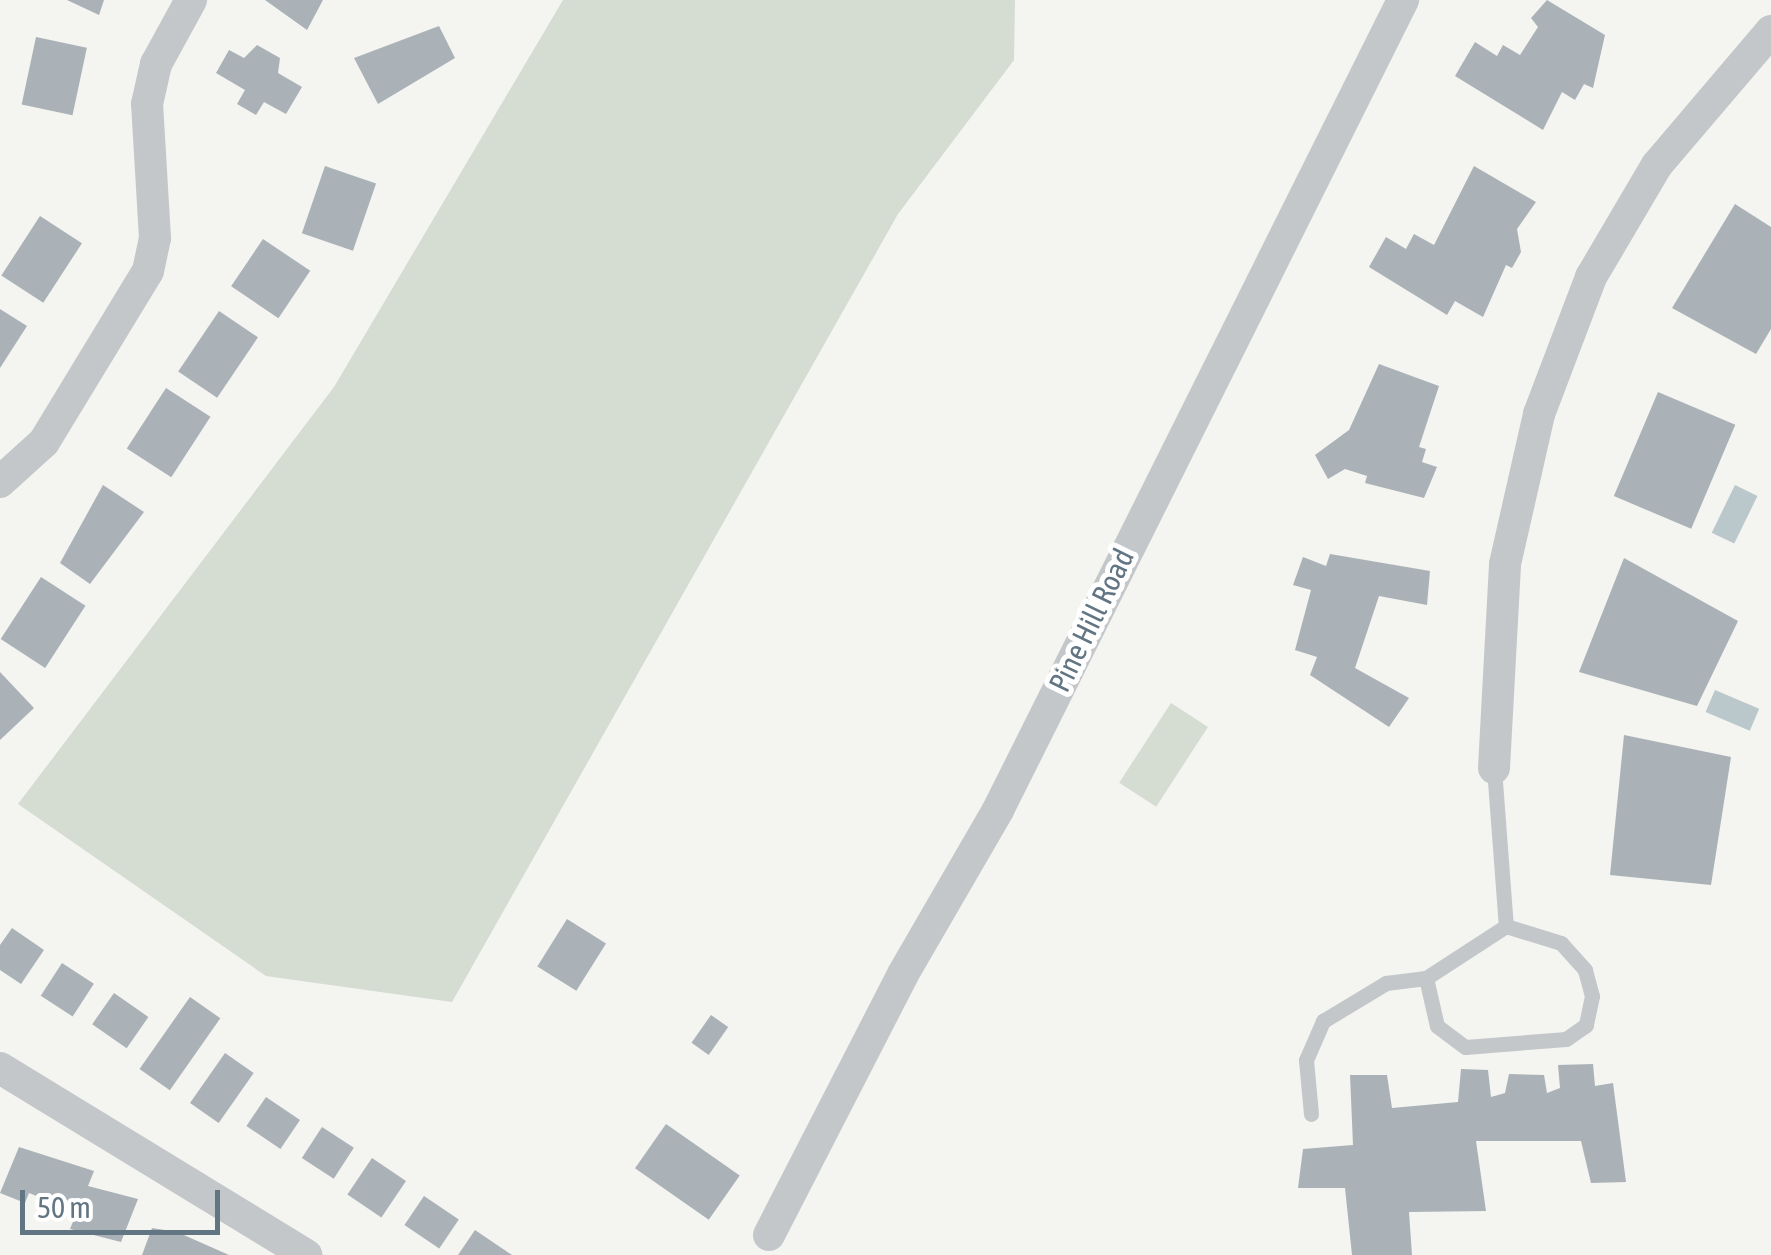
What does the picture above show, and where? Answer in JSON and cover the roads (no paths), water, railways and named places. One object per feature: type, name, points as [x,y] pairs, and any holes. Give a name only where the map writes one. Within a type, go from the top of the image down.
[{"type":"street","points":[[0,482],[44,442],[142,287],[155,238],[147,104],[156,64],[191,0]]},
{"type":"street","name":"Pine Hill Road","points":[[769,1235],[902,974],[998,810],[1403,0]]},
{"type":"street","points":[[1494,768],[1504,564],[1539,414],[1591,277],[1658,164],[1771,31]]},
{"type":"street","points":[[3,1080],[306,1255]]},
{"type":"lane","points":[[1494,768],[1506,926]]},
{"type":"lane","points":[[1426,978],[1437,1026],[1465,1047],[1566,1038],[1586,1025],[1592,996],[1585,970],[1561,943],[1506,926]]},
{"type":"lane","points":[[1311,1114],[1306,1060],[1323,1020],[1386,984],[1426,978],[1506,926]]}]
